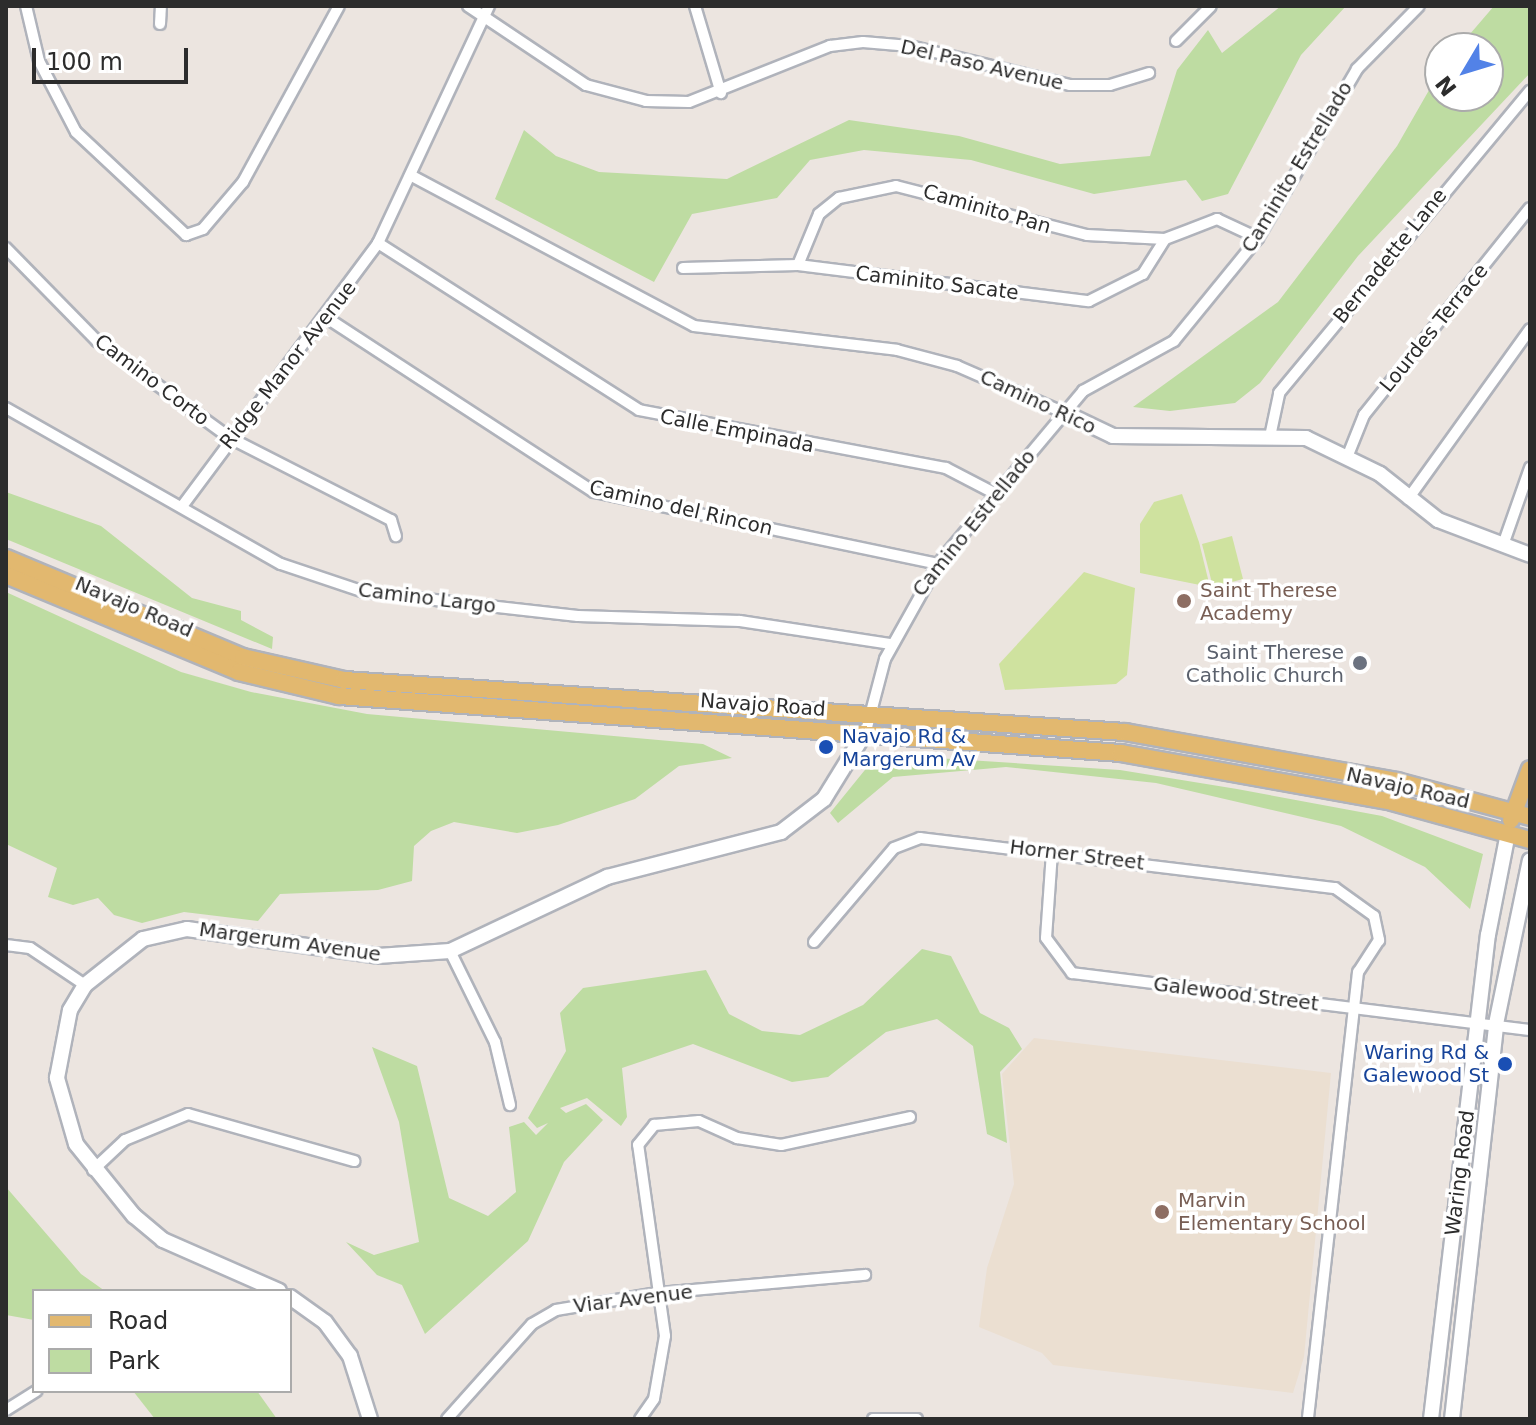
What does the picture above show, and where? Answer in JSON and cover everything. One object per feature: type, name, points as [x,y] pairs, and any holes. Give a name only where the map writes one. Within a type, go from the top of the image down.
[{"type":"main road","name":"Navajo Road","points":[[6,558],[243,657],[344,680],[1015,721],[1222,746],[1522,814]]},
{"type":"main road","name":"Navajo Road","points":[[6,575],[239,672],[339,696],[1014,743],[1218,768],[1530,840]]},
{"type":"main road","points":[[1014,743],[1015,721]]},
{"type":"main road","points":[[1508,833],[1522,814],[1530,769]]},
{"type":"street","points":[[26,6],[39,61],[76,132],[186,235],[203,229],[243,182],[339,6]]},
{"type":"street","points":[[160,24],[161,6]]},
{"type":"street","name":"Del Paso Avenue","points":[[468,6],[488,9],[586,85],[646,101],[689,102],[721,93],[781,64],[863,42],[910,46],[1070,85],[1110,85],[1149,73]]},
{"type":"street","points":[[695,6],[721,93]]},
{"type":"street","points":[[1176,41],[1211,6]]},
{"type":"street","name":"Caminito Estrellado","points":[[1065,413],[1108,374],[1155,357],[1174,341],[1258,238],[1357,69],[1419,6]]},
{"type":"street","name":"Ridge Manor Avenue","points":[[183,505],[230,438],[327,318],[378,243],[488,9]]},
{"type":"street","name":"Bernadette Lane","points":[[1271,432],[1279,393],[1530,91]]},
{"type":"street","name":"Camino Rico","points":[[412,176],[694,326],[897,350],[957,366],[1113,436],[1271,432],[1348,455],[1438,520],[1530,555]]},
{"type":"street","name":"Caminito Pan","points":[[798,265],[819,214],[875,187],[918,189],[1030,225],[1165,239],[1217,219],[1258,238]]},
{"type":"street","name":"Lourdes Terrace","points":[[1348,455],[1364,415],[1530,208]]},
{"type":"street","name":"Caminito Sacate","points":[[683,268],[798,265],[1089,301],[1143,274],[1165,239]]},
{"type":"street","name":"Calle Empinada","points":[[378,243],[639,410],[946,468],[994,493]]},
{"type":"street","name":"Camino Corto","points":[[6,248],[97,341],[230,438],[391,520],[396,536]]},
{"type":"street","name":"Camino del Rincon","points":[[327,318],[594,492],[938,564]]},
{"type":"street","points":[[1408,499],[1530,329]]},
{"type":"street","name":"Camino Largo","points":[[6,408],[183,505],[281,564],[364,592],[578,616],[740,621],[891,644]]},
{"type":"street","name":"Camino Estrellado","points":[[866,731],[869,710],[891,644],[938,564],[994,493],[1065,413]]},
{"type":"street","points":[[1503,545],[1530,468]]},
{"type":"street","name":"Margerum Avenue","points":[[274,1289],[163,1240],[93,1170],[65,1122],[57,1078],[70,1010],[85,985],[143,939],[187,929],[378,956],[450,951],[607,877],[781,832],[824,799],[866,731]]},
{"type":"street","name":"Waring Road","points":[[1431,1419],[1477,1022],[1508,833]]},
{"type":"street","name":"Horner Street","points":[[814,942],[894,848],[920,838],[1052,852],[1335,888],[1374,916],[1379,940],[1358,972],[1355,1009]]},
{"type":"street","name":"Galewood Street","points":[[1052,852],[1046,938],[1072,973],[1530,1030]]},
{"type":"street","name":"Waring Road","points":[[1452,1419],[1496,1024],[1530,860]]},
{"type":"street","points":[[6,945],[40,953],[85,985]]},
{"type":"street","points":[[450,951],[495,1042],[510,1105]]},
{"type":"street","points":[[1308,1419],[1355,1009]]},
{"type":"street","points":[[93,1170],[134,1134],[188,1114],[354,1161]]},
{"type":"street","points":[[640,1419],[662,1368],[658,1293],[641,1139],[654,1125],[699,1121],[737,1138],[781,1145],[910,1117]]},
{"type":"street","name":"Viar Avenue","points":[[447,1419],[532,1324],[589,1302],[865,1275]]},
{"type":"street","points":[[292,1298],[325,1322],[350,1356],[370,1419]]},
{"type":"street","points":[[6,1410],[33,1393]]},
{"type":"street","points":[[873,1419],[917,1419]]},
{"type":"shaded area","name":"Marvin Elementary School","points":[[1034,1038],[1331,1073],[1304,1357],[1293,1393],[1053,1365],[1042,1353],[979,1327],[987,1268],[1014,1184],[1002,1074]]},
{"type":"green space","points":[[1281,6],[1346,6],[1301,55],[1228,194],[1202,201],[1186,180],[1094,194],[971,160],[864,150],[810,160],[777,198],[692,214],[654,282],[495,199],[524,130],[556,156],[599,172],[727,179],[849,120],[959,136],[1060,164],[1150,156],[1177,70],[1208,30],[1222,53]]},
{"type":"green space","points":[[1494,6],[1530,6],[1530,73],[1504,101],[1504,32],[1472,32]]},
{"type":"green space","points":[[1424,99],[1424,112],[1493,112],[1358,256],[1260,383],[1235,403],[1170,411],[1133,407],[1278,302],[1397,146]]},
{"type":"green space","points":[[6,492],[101,526],[192,598],[241,611],[241,620],[273,637],[272,649],[6,539]]},
{"type":"green space","points":[[1182,494],[1199,542],[1210,587],[1140,573],[1140,524],[1154,502]]},
{"type":"green space","points":[[1232,536],[1243,579],[1213,587],[1202,544]]},
{"type":"green space","points":[[1084,572],[1135,588],[1127,675],[1116,684],[1005,690],[999,664]]},
{"type":"green space","points":[[6,592],[181,672],[251,692],[367,714],[703,744],[732,758],[679,766],[635,799],[558,825],[517,833],[454,822],[431,831],[414,846],[412,881],[378,890],[280,894],[258,921],[184,912],[142,923],[114,915],[98,898],[73,905],[48,897],[57,868],[6,844]]},
{"type":"green space","points":[[890,755],[1120,770],[1237,789],[1382,816],[1483,854],[1470,909],[1425,867],[1341,826],[1156,783],[1006,767],[893,777],[838,823],[830,813],[873,760]]},
{"type":"green space","points":[[922,949],[951,956],[980,1013],[1009,1028],[1022,1049],[1000,1072],[1007,1143],[987,1134],[973,1046],[937,1019],[886,1032],[828,1077],[792,1082],[693,1044],[622,1068],[627,1117],[621,1126],[587,1098],[560,1108],[566,1113],[586,1104],[603,1120],[564,1162],[528,1241],[425,1334],[402,1285],[377,1275],[346,1242],[374,1255],[419,1242],[399,1122],[372,1047],[417,1066],[449,1198],[488,1216],[516,1192],[509,1127],[524,1122],[536,1135],[548,1123],[537,1128],[528,1118],[566,1051],[560,1013],[583,988],[706,970],[729,1014],[762,1031],[800,1035],[863,1005]]},
{"type":"green space","points":[[6,1187],[81,1274],[102,1289],[32,1289],[32,1320],[6,1315]]},
{"type":"green space","points":[[135,1393],[258,1393],[277,1419],[155,1419]]},
{"type":"place","name":"Saint Therese Academy","points":[[1184,601]]},
{"type":"place","name":"Saint Therese Catholic Church","points":[[1360,663]]},
{"type":"place","name":"Navajo Rd & Margerum Av","points":[[826,747]]},
{"type":"place","name":"Waring Rd & Galewood St","points":[[1505,1064]]},
{"type":"place","name":"Marvin Elementary School","points":[[1162,1212]]}]
